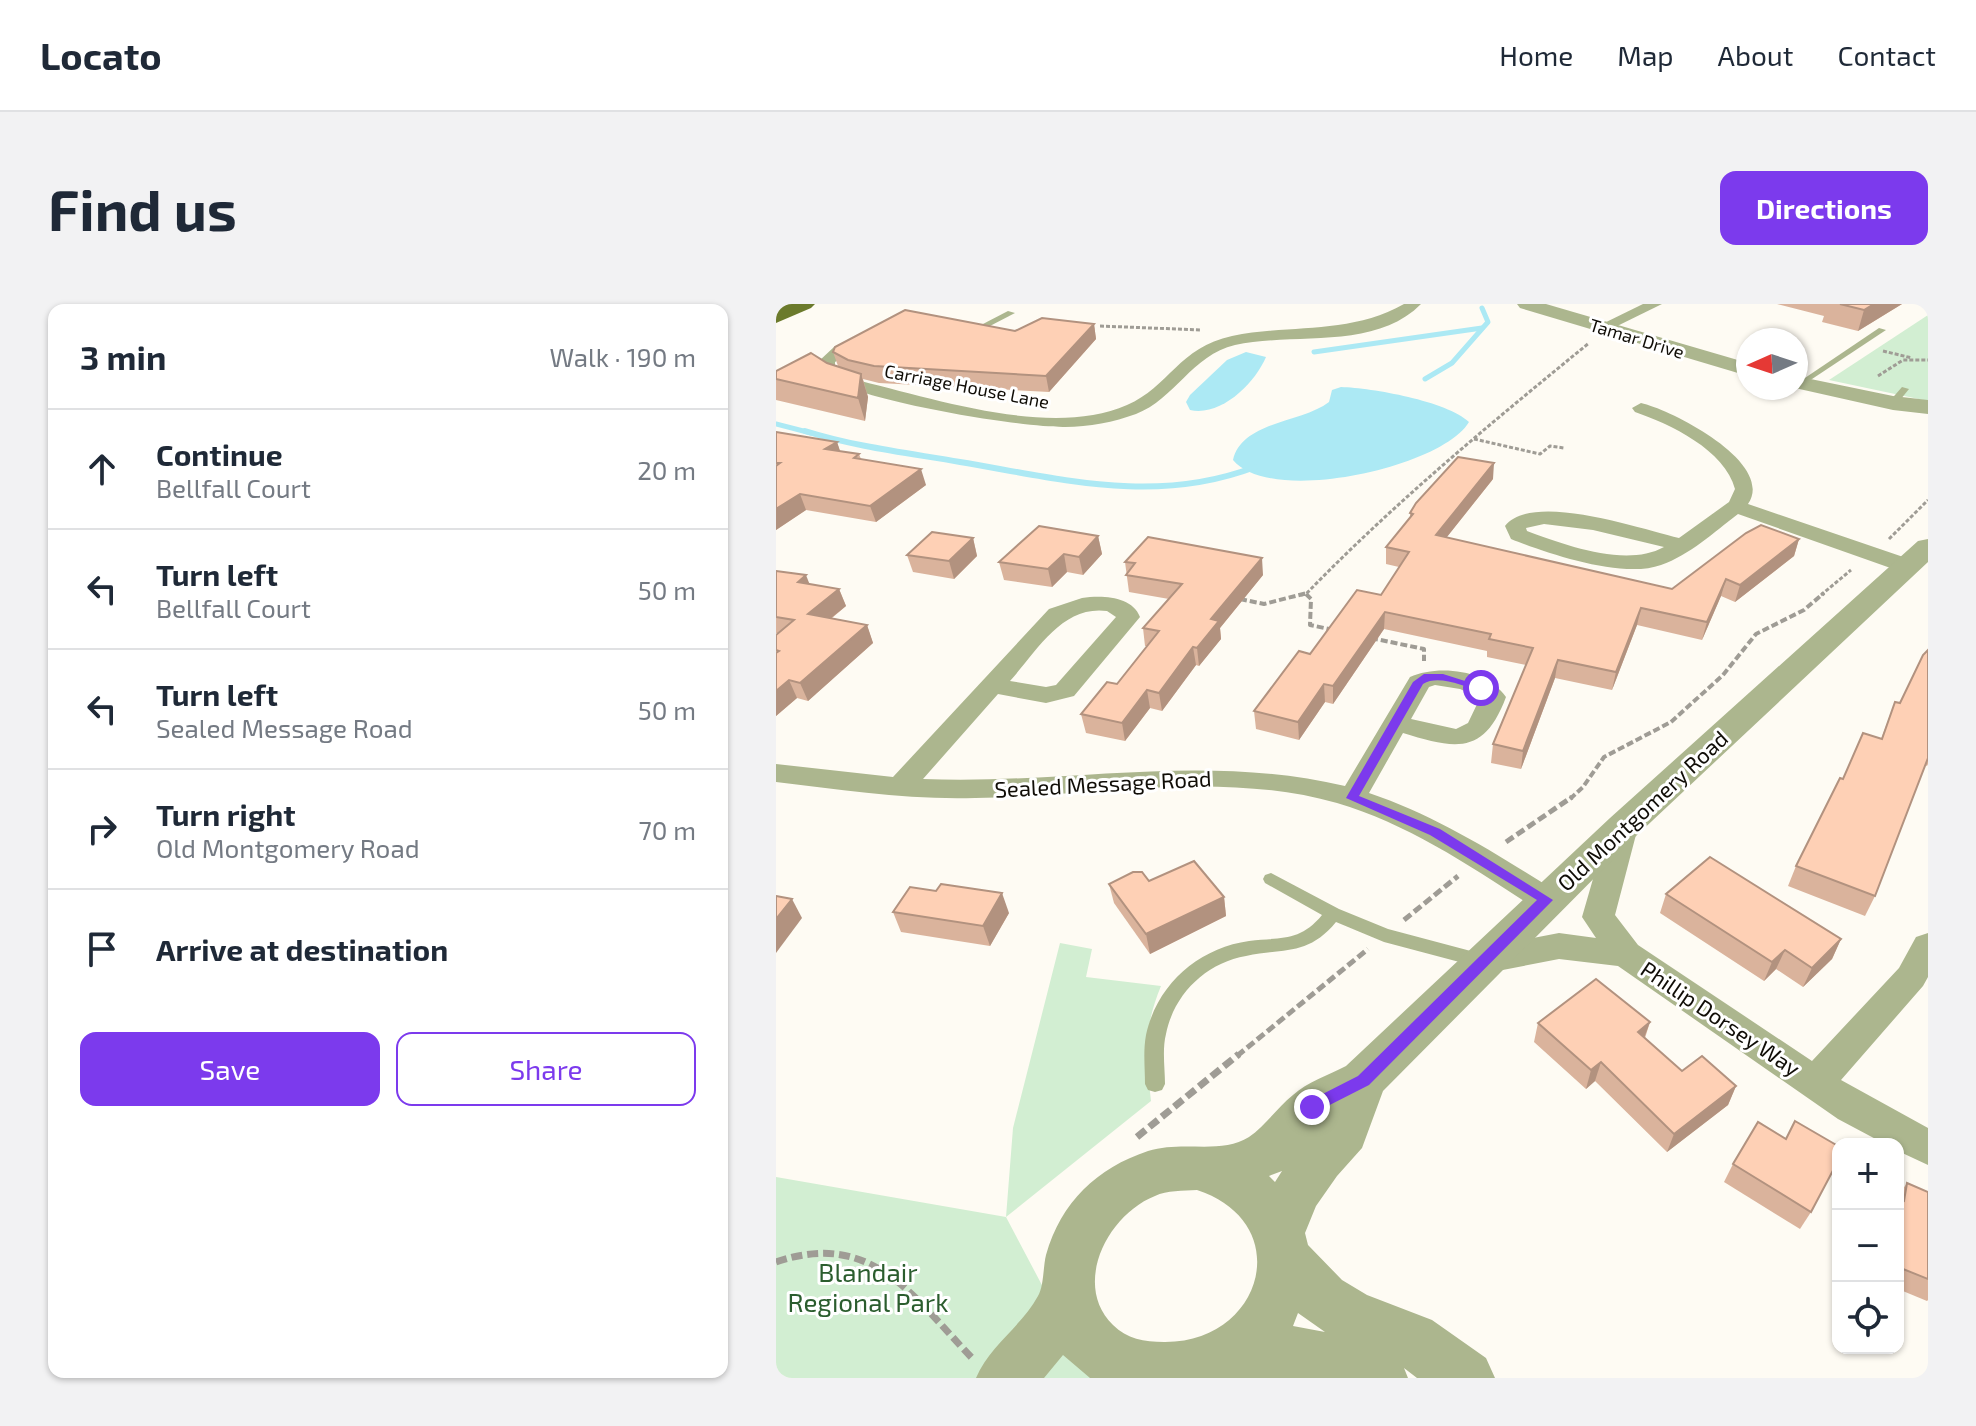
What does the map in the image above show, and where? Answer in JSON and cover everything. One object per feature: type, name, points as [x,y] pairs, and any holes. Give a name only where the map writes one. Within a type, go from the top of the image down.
[{"type":"main road","points":[[776,317],[803,305]]},
{"type":"street","name":"Carriage House Lane","points":[[880,329],[832,355],[825,367],[827,372],[846,383],[1026,422],[1064,424],[1105,418],[1137,407],[1187,361],[1206,348],[1250,338],[1345,333],[1381,324],[1414,304]]},
{"type":"street","name":"Tamar Drive","points":[[1526,304],[1592,330],[1736,367]]},
{"type":"street","points":[[1592,330],[1627,304]]},
{"type":"street","points":[[1592,330],[1655,304]]},
{"type":"street","points":[[1808,383],[1899,396],[1928,407]]},
{"type":"street","points":[[1899,396],[1928,414]]},
{"type":"street","points":[[1641,408],[1686,427],[1726,460],[1744,482],[1743,496],[1736,506],[1680,545],[1655,561],[1627,562],[1536,542],[1518,535],[1515,526],[1522,519],[1545,516],[1680,545]]},
{"type":"street","points":[[1736,506],[1918,557]]},
{"type":"street","name":"Old Montgomery Road","points":[[1215,1171],[1264,1155],[1312,1107],[1363,1080],[1623,827],[1918,557]]},
{"type":"street","points":[[899,787],[992,685],[1057,614],[1071,606],[1099,603],[1126,611],[1128,617],[1124,623],[1065,691],[1046,695],[992,685]]},
{"type":"street","points":[[1352,798],[1419,682],[1424,678],[1443,677],[1490,692],[1493,697],[1476,732],[1460,738],[1397,723]]},
{"type":"street","name":"Sealed Message Road","points":[[776,773],[899,787],[991,788],[1195,777],[1279,783],[1352,798],[1435,832],[1546,900]]},
{"type":"street","name":"Phillip Dorsey Way","points":[[1623,827],[1598,917],[1626,954],[1851,1107],[1928,1147]]},
{"type":"street","name":"Phillip Dorsey Way","points":[[1482,961],[1559,946],[1626,954]]},
{"type":"street","name":"Phillip Dorsey Way","points":[[1816,1082],[1911,977],[1928,946]]},
{"type":"street","name":"Old Montgomery Road","points":[[1281,1246],[1297,1191],[1319,1160],[1345,1133],[1363,1080]]},
{"type":"street","points":[[1197,1167],[1231,1176],[1252,1190],[1269,1210],[1281,1246],[1280,1284],[1271,1310],[1256,1335],[1233,1354],[1207,1368],[1179,1377],[1113,1374],[1080,1332],[1068,1301],[1069,1266],[1081,1232],[1103,1203],[1131,1181],[1163,1169],[1197,1167]]},
{"type":"street","points":[[1281,1246],[1323,1299],[1351,1317],[1412,1340],[1466,1378]]},
{"type":"street","points":[[995,1364],[1038,1343],[1068,1301]]},
{"type":"street","points":[[1233,1354],[1269,1350],[1303,1354],[1379,1378]]},
{"type":"lane","points":[[985,325],[1011,313]]},
{"type":"lane","points":[[1808,376],[1882,330]]},
{"type":"lane","points":[[1271,879],[1333,914],[1384,935],[1482,961]]},
{"type":"lane","points":[[1155,1084],[1156,1034],[1167,1005],[1182,979],[1208,962],[1242,949],[1291,943],[1315,935],[1333,914]]},
{"type":"path","points":[[1235,598],[1264,604],[1306,594],[1371,527],[1474,439],[1592,330]]},
{"type":"path","points":[[1883,351],[1919,360]]},
{"type":"path","points":[[1871,381],[1903,360],[1927,360]]},
{"type":"path","points":[[1919,366],[1927,360]]},
{"type":"path","points":[[1474,439],[1540,454],[1550,446],[1564,448]]},
{"type":"path","points":[[1880,547],[1909,522],[1928,500]]},
{"type":"path","points":[[1501,845],[1568,801],[1583,787],[1604,757],[1671,722],[1723,675],[1756,634],[1804,610],[1854,567]]},
{"type":"path","points":[[1306,594],[1311,599],[1310,625],[1339,631]]},
{"type":"path","points":[[1367,637],[1424,649],[1424,678]]},
{"type":"path","points":[[1133,1140],[1467,869]]},
{"type":"path","points":[[776,1262],[830,1252],[858,1256],[883,1272],[974,1360],[995,1364]]},
{"type":"green space","points":[[1928,315],[1928,401],[1829,380]]},
{"type":"green space","points":[[1060,943],[1092,949],[1086,977],[1161,986],[1151,1016],[1147,1042],[1151,1101],[1006,1217],[1013,1128]]},
{"type":"green space","name":"Blandair Regional Park","points":[[776,1177],[1006,1217],[1091,1378],[776,1378]]},
{"type":"water","points":[[1246,352],[1266,357],[1245,387],[1225,403],[1202,411],[1190,410],[1186,402],[1190,395],[1227,360]]},
{"type":"water","points":[[1341,387],[1427,402],[1469,422],[1453,438],[1426,453],[1393,466],[1356,475],[1318,480],[1282,480],[1253,473],[1233,460],[1248,437],[1317,409],[1329,402],[1332,390]]},
{"type":"building","points":[[1840,304],[1874,304],[1864,310]]},
{"type":"building","points":[[905,310],[1015,331],[1042,318],[1094,324],[1046,376],[874,366],[848,360],[833,352],[835,347]]},
{"type":"building","points":[[811,353],[827,363],[861,374],[858,398],[776,379],[776,371]]},
{"type":"building","points":[[776,432],[837,442],[825,449],[859,454],[854,458],[921,469],[870,506],[800,494],[776,509],[776,466],[780,463],[776,463]]},
{"type":"building","points":[[1458,457],[1494,463],[1436,535],[1672,589],[1761,525],[1799,539],[1740,585],[1726,579],[1707,622],[1641,608],[1616,672],[1558,660],[1523,751],[1493,744],[1533,648],[1489,639],[1491,634],[1385,612],[1333,686],[1324,684],[1298,722],[1254,711],[1299,651],[1310,654],[1357,590],[1381,595],[1409,552],[1386,547],[1413,514],[1410,513],[1416,503]]},
{"type":"building","points":[[1039,526],[1098,536],[1079,557],[1064,554],[1048,569],[999,562]]},
{"type":"building","points":[[932,532],[973,538],[949,561],[907,555]]},
{"type":"building","points":[[1148,537],[1262,558],[1211,619],[1219,621],[1197,648],[1193,647],[1159,693],[1147,690],[1122,723],[1081,714],[1107,682],[1117,684],[1159,631],[1143,628],[1182,584],[1126,575],[1135,563],[1125,562]]},
{"type":"building","points":[[776,571],[806,575],[798,582],[839,589],[808,614],[867,625],[800,683],[789,680],[776,691],[776,653],[779,651],[776,650],[776,635],[794,620],[776,617]]},
{"type":"building","points":[[1928,650],[1928,758],[1875,896],[1796,866],[1840,778],[1843,779],[1863,733],[1882,739],[1895,702],[1900,703]]},
{"type":"building","points":[[1710,857],[1841,939],[1812,968],[1785,950],[1772,962],[1666,894]]},
{"type":"building","points":[[1194,861],[1224,897],[1146,934],[1109,884],[1133,872],[1142,872],[1149,881]]},
{"type":"building","points":[[941,884],[1002,893],[983,926],[893,912],[910,887],[936,891]]},
{"type":"building","points":[[776,896],[792,899],[776,919]]},
{"type":"building","points":[[1596,979],[1650,1022],[1638,1032],[1682,1071],[1702,1056],[1736,1086],[1674,1134],[1601,1062],[1591,1070],[1538,1023]]},
{"type":"building","points":[[1795,1121],[1832,1143],[1832,1172],[1811,1212],[1733,1164],[1758,1122],[1786,1139]]},
{"type":"building","points":[[1907,1183],[1928,1192],[1928,1279],[1904,1269]]},
{"type":"waterway","points":[[1425,379],[1452,363],[1488,322],[1482,308]]},
{"type":"waterway","points":[[1314,352],[1482,328]]},
{"type":"waterway","points":[[776,424],[811,433]]},
{"type":"waterway","points":[[805,431],[882,449],[1108,485],[1181,485],[1255,467]]},
{"type":"route","points":[[1312,1107],[1363,1080],[1546,900],[1435,832],[1352,798],[1419,682],[1424,678],[1443,677],[1481,688]]}]
